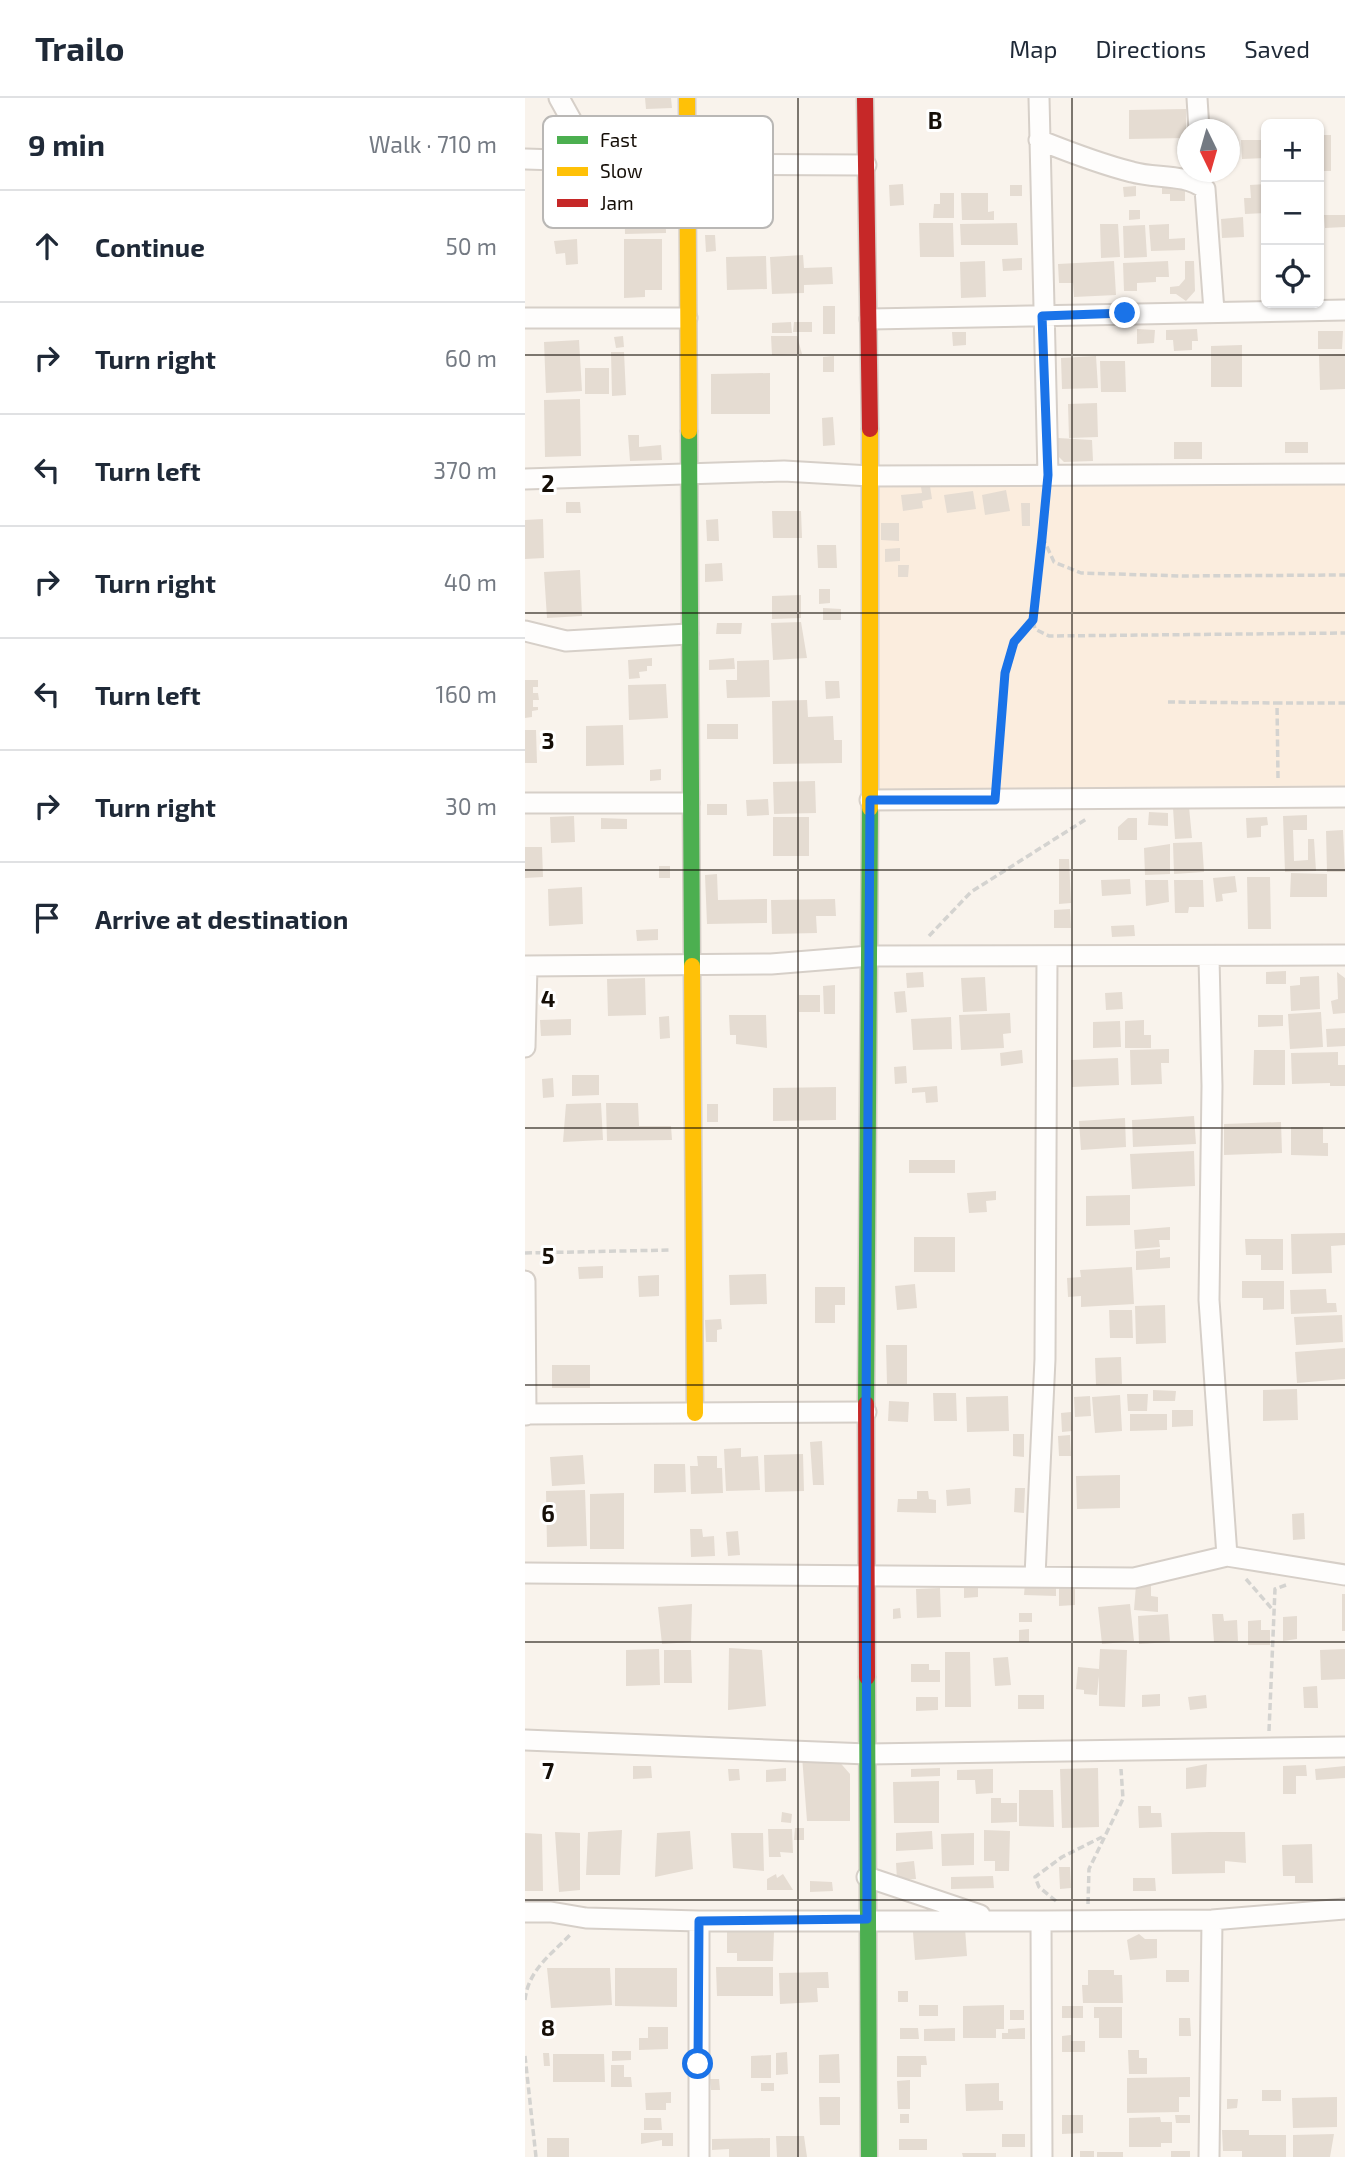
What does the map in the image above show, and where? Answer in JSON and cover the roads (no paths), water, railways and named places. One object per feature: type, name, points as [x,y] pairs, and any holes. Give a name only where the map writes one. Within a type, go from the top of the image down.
[{"type":"street","points":[[559,98],[569,116]]},
{"type":"street","points":[[687,98],[687,116]]},
{"type":"street","points":[[865,98],[870,319],[870,956],[866,1412],[869,2157]]},
{"type":"street","points":[[1038,98],[1048,475]]},
{"type":"street","points":[[1197,98],[1198,119]]},
{"type":"street","points":[[1039,140],[1109,166],[1135,173],[1177,178]]},
{"type":"street","points":[[525,159],[543,160]]},
{"type":"street","points":[[773,164],[866,165]]},
{"type":"street","points":[[1204,182],[1214,311]]},
{"type":"street","points":[[687,228],[691,472],[688,634],[695,1413]]},
{"type":"street","points":[[870,319],[1345,310]]},
{"type":"street","points":[[525,318],[687,318]]},
{"type":"street","points":[[525,479],[784,471],[870,476],[1345,474]]},
{"type":"street","points":[[525,631],[566,641],[688,634]]},
{"type":"street","points":[[870,800],[1345,797]]},
{"type":"street","points":[[525,803],[689,803]]},
{"type":"street","points":[[525,1047],[526,966],[771,964],[870,956],[1209,958],[1345,955]]},
{"type":"street","points":[[1035,1576],[1045,1359],[1047,958]]},
{"type":"street","points":[[1209,958],[1212,1086],[1209,1300],[1227,1556]]},
{"type":"street","points":[[525,1281],[526,1415],[866,1412]]},
{"type":"street","points":[[525,1573],[1134,1578],[1227,1556],[1345,1575]]},
{"type":"street","points":[[525,1740],[867,1754],[1345,1747]]},
{"type":"street","points":[[867,1877],[994,1920]]},
{"type":"street","points":[[525,1912],[551,1912],[586,1918],[699,1921],[1087,1921],[1212,1920],[1345,1909]]},
{"type":"street","points":[[1209,2157],[1212,1920]]},
{"type":"street","points":[[699,1921],[699,2157]]},
{"type":"street","points":[[1041,1921],[1042,2157]]}]
